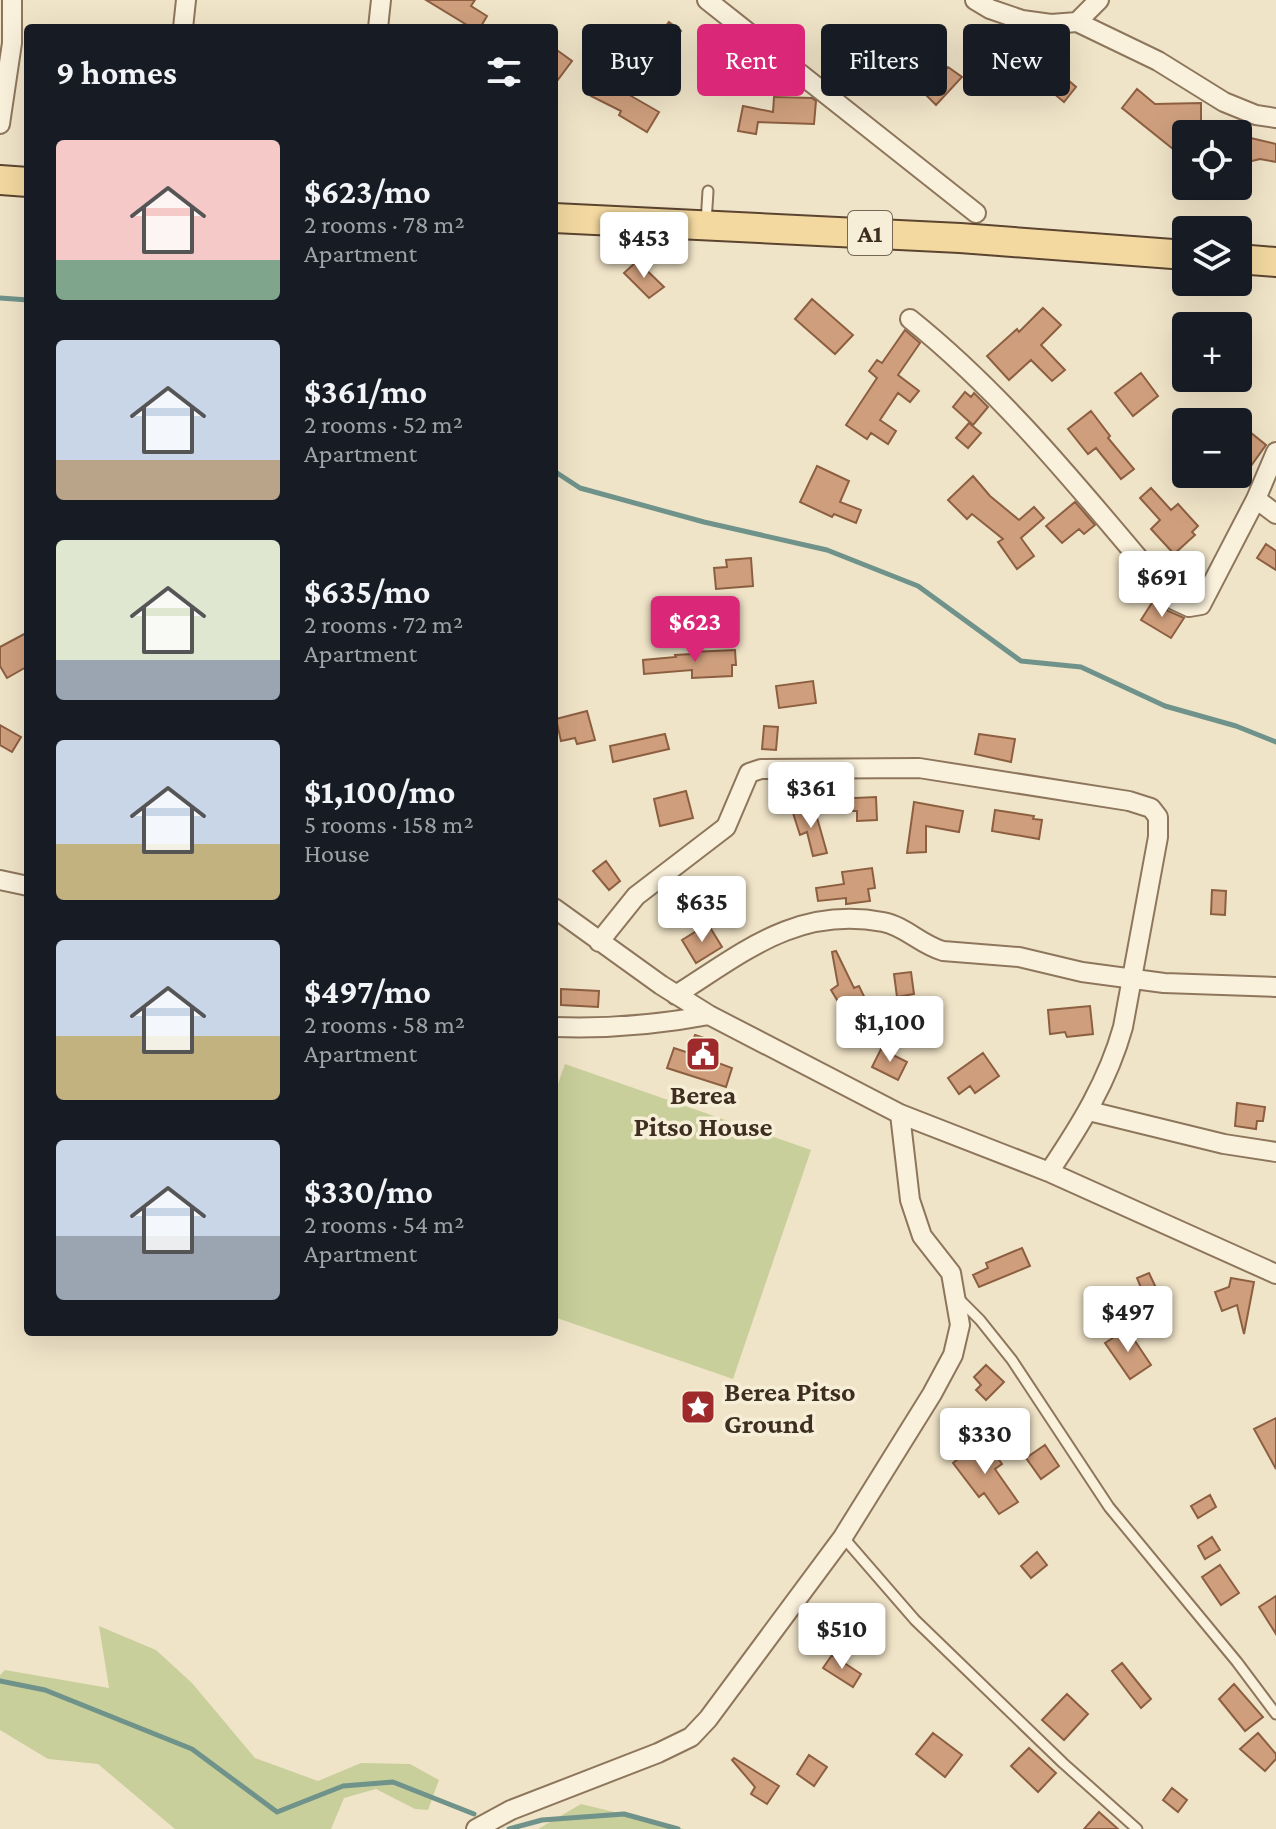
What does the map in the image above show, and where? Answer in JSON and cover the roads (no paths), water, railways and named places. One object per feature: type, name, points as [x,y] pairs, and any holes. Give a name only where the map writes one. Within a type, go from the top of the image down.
[{"type":"main road","points":[[0,180],[24,182]]},
{"type":"main road","name":"A1","points":[[558,218],[960,238],[1172,254]]},
{"type":"main road","points":[[1252,260],[1276,262]]},
{"type":"street","points":[[0,124],[12,0]]},
{"type":"street","points":[[183,24],[186,0]]},
{"type":"street","points":[[378,24],[381,0]]},
{"type":"street","points":[[707,0],[976,213]]},
{"type":"street","points":[[975,0],[990,9],[1022,20],[1051,24],[1077,22],[1158,61],[1224,102],[1256,115],[1276,118]]},
{"type":"street","points":[[1077,22],[1099,0]]},
{"type":"street","points":[[910,319],[974,373],[1180,603],[1189,607],[1201,605],[1256,499],[1276,452]]},
{"type":"street","points":[[1256,499],[1276,514]]},
{"type":"street","points":[[599,942],[636,896],[726,827],[749,773],[761,769],[919,768],[1129,801],[1151,808],[1158,817],[1158,837],[1134,979],[1118,1047],[1089,1111],[1049,1172]]},
{"type":"street","points":[[0,880],[24,885]]},
{"type":"street","points":[[558,911],[709,1015],[900,1114],[1049,1172],[1276,1274]]},
{"type":"street","points":[[676,995],[777,933],[802,923],[853,918],[886,922],[931,948],[943,951],[1019,957],[1082,972],[1164,983],[1276,987]]},
{"type":"street","points":[[558,1027],[609,1029],[658,1025],[709,1015]]},
{"type":"street","points":[[1089,1111],[1224,1144],[1276,1152]]},
{"type":"street","points":[[476,1829],[511,1810],[658,1753],[691,1737],[708,1719],[843,1537],[932,1394],[953,1355],[960,1325],[951,1273],[922,1236],[910,1200],[900,1114]]},
{"type":"lane","points":[[706,225],[708,191]]},
{"type":"lane","points":[[955,1295],[1012,1360],[1109,1507],[1276,1714]]},
{"type":"lane","points":[[843,1537],[915,1620],[1063,1763],[1137,1829]]},
{"type":"waterway","points":[[0,298],[24,300]]},
{"type":"waterway","points":[[558,474],[580,488],[704,522],[827,550],[918,586],[1021,661],[1081,667],[1165,706],[1236,726],[1276,742]]},
{"type":"waterway","points":[[0,1681],[45,1690],[192,1749],[277,1812],[343,1786],[393,1782],[474,1814]]},
{"type":"waterway","points":[[509,1829],[542,1820],[624,1814],[678,1829]]},
{"type":"place","name":"Berea Pitso House","points":[[703,1054]]},
{"type":"place","name":"Berea Pitso Ground","points":[[698,1407]]}]
